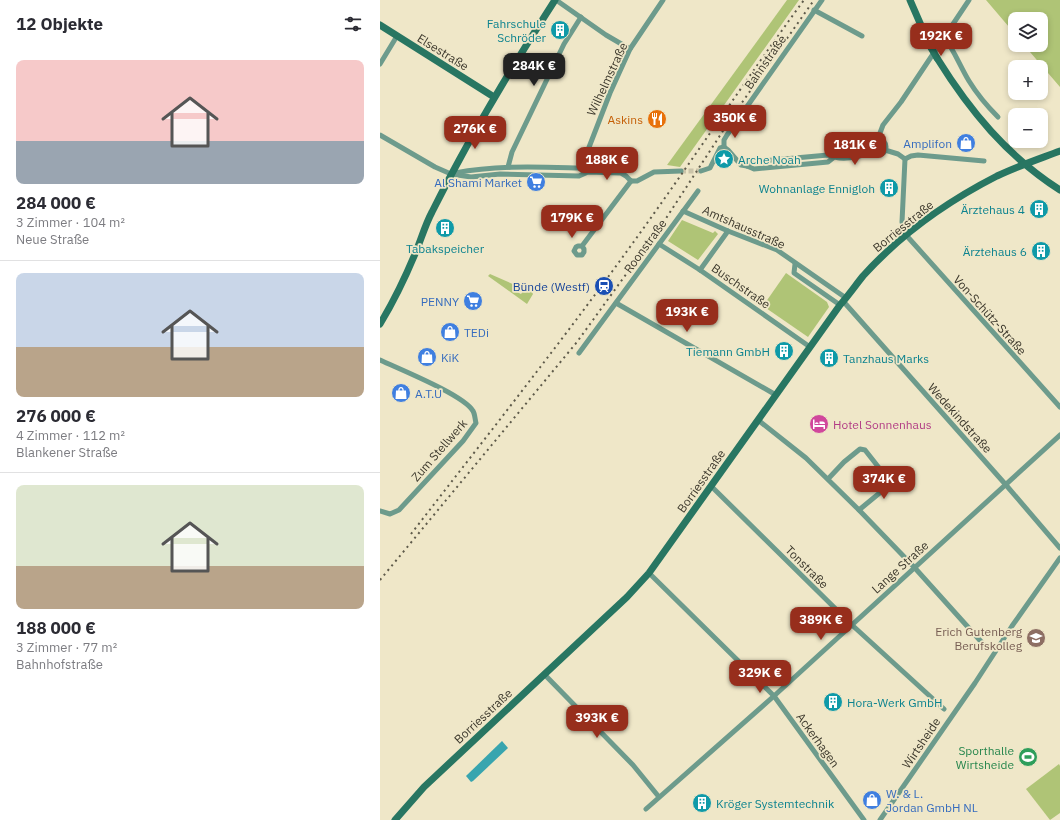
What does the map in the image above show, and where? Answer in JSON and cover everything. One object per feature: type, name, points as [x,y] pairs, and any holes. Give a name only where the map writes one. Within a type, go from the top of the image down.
[{"type":"main road","points":[[380,324],[401,288],[429,217],[451,174],[494,97],[556,0]]},
{"type":"main road","points":[[910,0],[930,46],[956,89],[986,126],[1025,164],[1060,190]]},
{"type":"main road","name":"Elsestraße","points":[[380,25],[494,97]]},
{"type":"main road","name":"Borriesstraße","points":[[395,820],[424,787],[627,596],[649,573],[810,347],[843,302],[873,266],[906,235],[971,190],[1025,164],[1060,151]]},
{"type":"street","points":[[556,0],[606,35],[630,49]]},
{"type":"street","name":"Wilhelmstraße","points":[[584,172],[589,144],[630,49],[663,0]]},
{"type":"street","name":"Bahnstraße","points":[[701,171],[710,168],[720,148],[724,147],[724,140],[727,135],[822,0]]},
{"type":"street","points":[[871,151],[877,155],[882,154],[885,150],[886,146],[882,141],[880,133],[883,125],[901,102],[969,0]]},
{"type":"street","points":[[814,10],[862,36]]},
{"type":"street","points":[[508,166],[515,144],[564,44],[581,17]]},
{"type":"street","points":[[380,64],[397,36]]},
{"type":"street","points":[[944,37],[950,44],[968,80],[981,100],[998,117]]},
{"type":"street","points":[[380,135],[435,168],[451,174],[471,177],[500,174],[579,176],[584,172],[620,173],[631,181],[637,181],[654,172],[680,171]]},
{"type":"street","points":[[871,151],[873,142],[877,140],[882,141]]},
{"type":"street","points":[[724,147],[741,165],[747,166],[752,162],[828,155],[833,158],[853,157],[865,155],[871,151]]},
{"type":"street","points":[[885,150],[898,154],[905,159]]},
{"type":"street","points":[[905,159],[910,156],[918,155],[984,161]]},
{"type":"street","points":[[905,159],[902,222],[906,235]]},
{"type":"street","points":[[451,174],[508,166],[580,168],[584,172]]},
{"type":"street","points":[[582,246],[631,181]]},
{"type":"street","name":"Roonstraße","points":[[579,353],[698,191]]},
{"type":"street","name":"Amtshausstraße","points":[[683,211],[728,231],[777,250],[843,302]]},
{"type":"street","points":[[700,270],[728,231]]},
{"type":"street","name":"Von-Schütz-Straße","points":[[906,235],[1060,407]]},
{"type":"street","name":"Buschstraße","points":[[659,244],[700,270],[810,347]]},
{"type":"street","name":"Amtshausstraße","points":[[795,264],[794,272],[843,302]]},
{"type":"street","name":"Wedekindstraße","points":[[843,302],[1060,548]]},
{"type":"street","points":[[616,303],[776,395]]},
{"type":"street","name":"Zum Stellwerk","points":[[380,360],[457,396],[469,405],[474,412],[476,423],[463,441],[399,510],[390,514],[380,511]]},
{"type":"street","points":[[758,420],[806,458],[828,479],[914,567],[985,646]]},
{"type":"street","name":"Lange Straße","points":[[646,809],[774,696],[1060,435]]},
{"type":"street","points":[[828,479],[844,462],[860,449],[865,450],[891,483]]},
{"type":"street","points":[[859,510],[899,477]]},
{"type":"street","name":"Tonstraße","points":[[711,486],[852,625],[944,709]]},
{"type":"street","name":"Wirtsheide","points":[[880,820],[1060,558]]},
{"type":"street","name":"Ackerhagen","points":[[649,573],[774,696],[864,820]]},
{"type":"street","points":[[544,674],[633,765],[658,797]]},
{"type":"green space","points":[[787,0],[799,0],[680,167],[667,165]]},
{"type":"green space","points":[[986,0],[1060,0],[1060,87],[1048,73],[1048,60],[1037,60],[1030,52],[1048,52],[1048,12],[1008,12],[1008,26]]},
{"type":"green space","points":[[682,220],[713,233],[715,231],[718,234],[698,260],[668,241]]},
{"type":"green space","points":[[786,273],[827,302],[829,307],[808,337],[763,306]]},
{"type":"green space","points":[[490,274],[515,285],[513,290],[521,294],[525,289],[530,289],[533,294],[527,304],[488,276]]},
{"type":"green space","points":[[1059,764],[1060,813],[1050,820],[1026,789]]},
{"type":"water","points":[[502,741],[508,748],[471,782],[466,776]]},
{"type":"tunnel","points":[[681,171],[701,171]]},
{"type":"railway","points":[[411,534],[608,277],[804,0]]},
{"type":"railway","points":[[380,580],[577,342],[661,226],[734,114],[814,0]]},
{"type":"place","name":"Fahrschule Schröder","points":[[560,30]]},
{"type":"place","name":"Askins","points":[[657,119]]},
{"type":"place","name":"Amplifon","points":[[966,143]]},
{"type":"place","name":"Arche Noah","points":[[724,159]]},
{"type":"place","name":"Al Shami Market","points":[[536,182]]},
{"type":"place","name":"Wohnanlage Ennigloh","points":[[889,188]]},
{"type":"place","name":"Ärztehaus 4","points":[[1039,209]]},
{"type":"place","name":"Tabakspeicher","points":[[445,228]]},
{"type":"place","name":"Ärztehaus 6","points":[[1041,251]]},
{"type":"place","name":"Bünde (Westf)","points":[[604,286]]},
{"type":"place","name":"PENNY","points":[[473,301]]},
{"type":"place","name":"TEDi","points":[[450,332]]},
{"type":"place","name":"Tiemann GmbH","points":[[784,351]]},
{"type":"place","name":"KiK","points":[[427,357]]},
{"type":"place","name":"Tanzhaus Marks","points":[[829,358]]},
{"type":"place","name":"A.T.U","points":[[401,393]]},
{"type":"place","name":"Hotel Sonnenhaus","points":[[819,424]]},
{"type":"place","name":"Erich Gutenberg Berufskolleg","points":[[1036,638]]},
{"type":"place","name":"Hora-Werk GmbH","points":[[833,702]]},
{"type":"place","name":"Sporthalle Wirtsheide","points":[[1028,757]]},
{"type":"place","name":"W. & L. Jordan GmbH NL","points":[[872,800]]},
{"type":"place","name":"Kröger Systemtechnik","points":[[702,803]]}]
